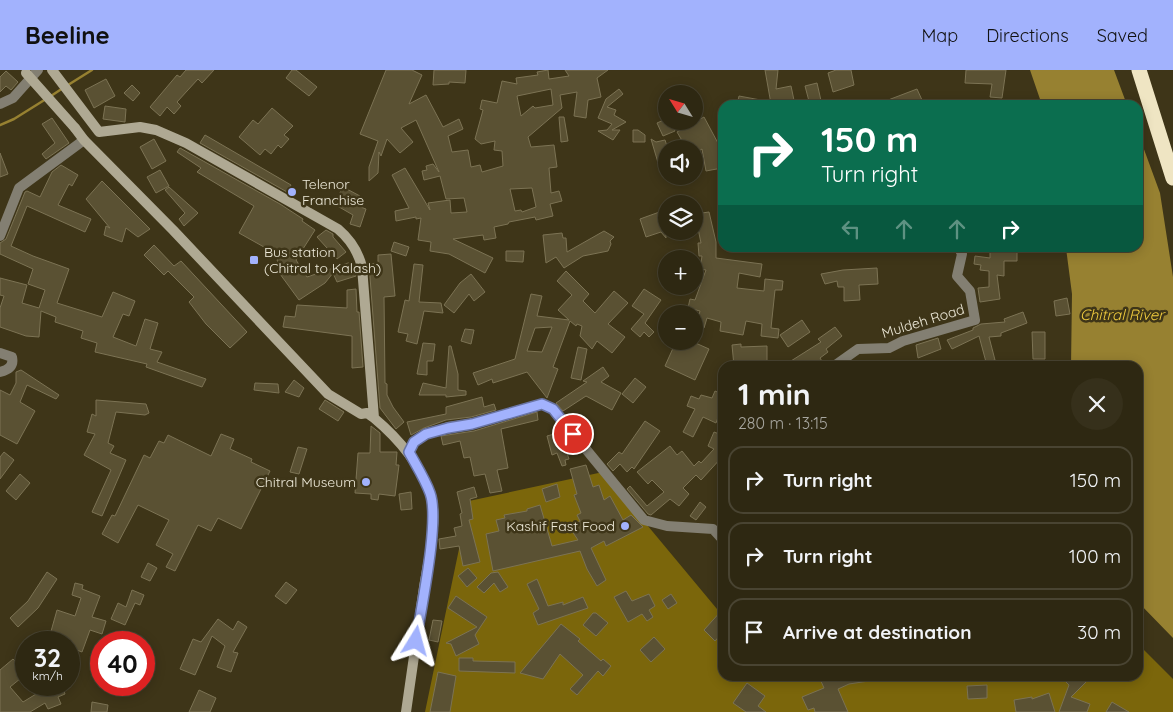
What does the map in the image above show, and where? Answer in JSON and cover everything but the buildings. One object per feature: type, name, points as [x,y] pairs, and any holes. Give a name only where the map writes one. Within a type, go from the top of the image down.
[{"type":"highway","points":[[1139,70],[1173,178]]},
{"type":"street","points":[[0,104],[13,98],[38,70]]},
{"type":"street","points":[[52,70],[99,132],[150,128],[186,143],[272,193],[306,210],[347,236],[354,246],[362,268],[374,418]]},
{"type":"street","points":[[25,71],[84,140],[173,230],[328,394],[361,414],[367,414],[374,418],[390,431],[409,452],[430,493],[433,509],[430,550],[406,712]]},
{"type":"street","points":[[0,236],[18,188],[84,140]]},
{"type":"street","name":"Muldeh Road","points":[[841,361],[858,349],[889,348],[903,341],[975,320],[970,291],[957,276],[961,266],[961,252]]},
{"type":"street","points":[[0,353],[12,357],[12,365],[8,370],[0,372]]},
{"type":"street","points":[[409,452],[414,442],[426,434],[472,424],[542,404],[553,409],[644,520],[667,526],[713,529],[718,535]]},
{"type":"shaded area","points":[[603,472],[718,610],[718,681],[1143,681],[1143,649],[1173,679],[1173,712],[425,712],[469,501]]},
{"type":"water","points":[[1030,70],[1114,70],[1125,100],[1040,100]]},
{"type":"water","name":"Chitral River","points":[[1143,147],[1160,193],[1173,277],[1173,638],[1143,607],[1143,361],[1071,361],[1072,294],[1067,252],[1143,252]]},
{"type":"waterway","points":[[68,85],[92,70]]},
{"type":"waterway","points":[[51,96],[63,88]]},
{"type":"waterway","points":[[0,125],[14,119],[46,99]]},
{"type":"place","name":"Telenor Franchise","points":[[292,192]]},
{"type":"place","name":"Bus station (Chitral to Kalash)","points":[[254,260]]},
{"type":"place","name":"Chitral Museum","points":[[366,482]]},
{"type":"place","name":"Kashif Fast Food","points":[[625,526]]},
{"type":"route","points":[[416,641],[430,550],[433,509],[430,493],[409,452],[414,442],[426,434],[472,424],[542,404],[553,409],[573,434]]}]
